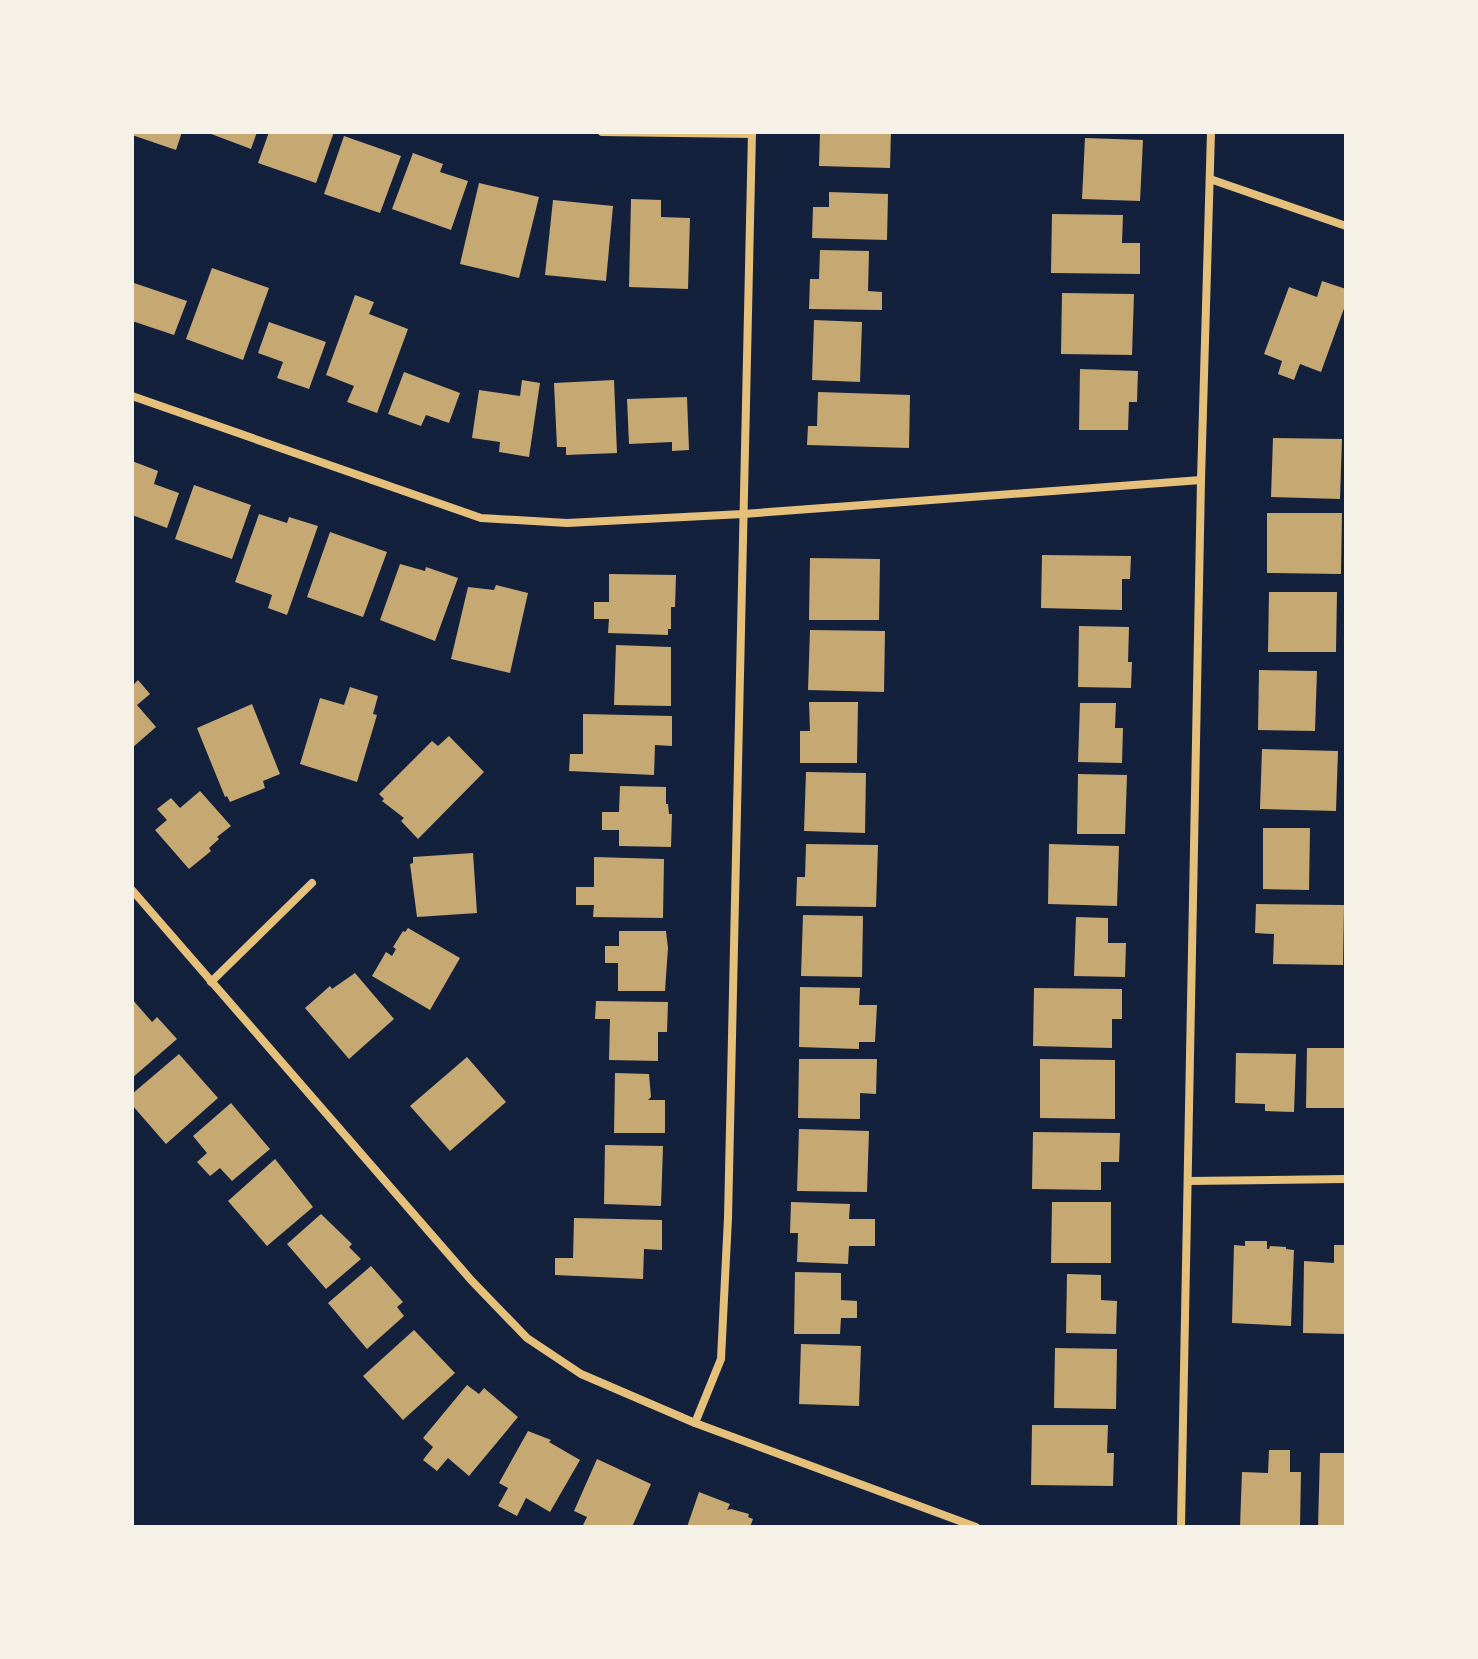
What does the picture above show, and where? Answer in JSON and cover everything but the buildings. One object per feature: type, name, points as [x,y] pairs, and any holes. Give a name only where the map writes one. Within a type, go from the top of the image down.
[{"type":"street","points":[[602,132],[752,133],[728,1218],[721,1359],[695,1423]]},
{"type":"street","points":[[1181,1527],[1201,480],[1211,132]]},
{"type":"street","points":[[1210,179],[1346,226]]},
{"type":"street","points":[[132,396],[481,518],[567,523],[743,514],[1201,480]]},
{"type":"street","points":[[211,982],[312,883]]},
{"type":"street","points":[[132,890],[471,1280],[527,1338],[581,1374],[695,1423],[976,1527]]},
{"type":"street","points":[[1188,1181],[1346,1179]]}]
